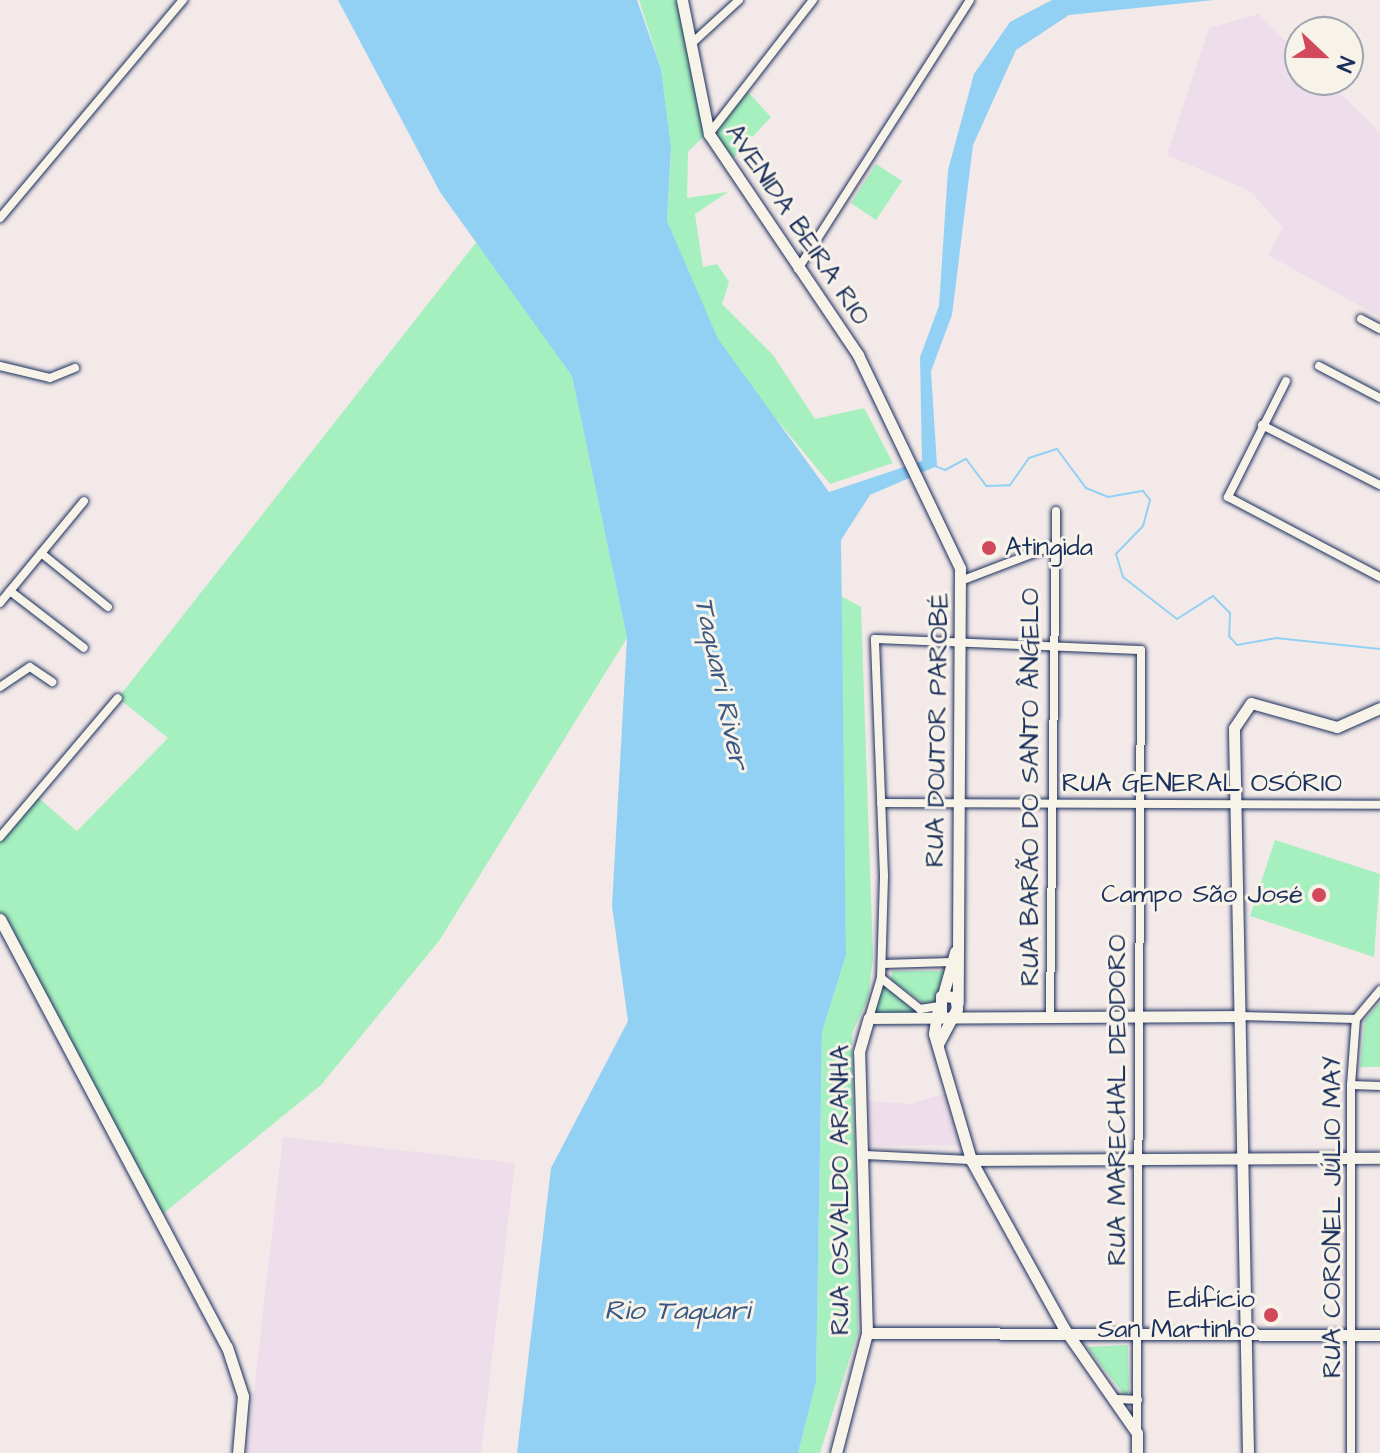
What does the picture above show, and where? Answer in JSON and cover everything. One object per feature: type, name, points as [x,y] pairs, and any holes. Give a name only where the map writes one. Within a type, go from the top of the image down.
[{"type":"main road","name":"AVENIDA BEIRA RIO","points":[[682,0],[709,134],[858,355],[919,483]]},
{"type":"main road","name":"RUA DOUTOR PAROBÉ","points":[[919,483],[963,580],[959,940],[953,1011],[938,1044]]},
{"type":"main road","points":[[1248,1453],[1234,728],[1238,712],[1251,703],[1337,727],[1379,711]]},
{"type":"main road","points":[[0,919],[227,1347],[243,1396],[238,1453]]},
{"type":"main road","name":"RUA DOUTOR PAROBÉ","points":[[938,1007],[959,940]]},
{"type":"main road","points":[[869,1018],[938,1007],[977,1018],[1140,1014],[1241,1016]]},
{"type":"main road","points":[[938,1007],[977,1018]]},
{"type":"main road","points":[[938,1007],[938,1044],[971,1160],[1081,1356],[1137,1433]]},
{"type":"main road","name":"RUA OSVALDO ARANHA","points":[[836,1453],[867,1333],[859,1052],[869,1018]]},
{"type":"main road","points":[[971,1160],[1380,1158]]},
{"type":"main road","points":[[867,1333],[1380,1335]]},
{"type":"main road","name":"RUA MARECHAL DEODORO","points":[[1137,1433],[1137,1453]]},
{"type":"street","points":[[0,218],[183,0]]},
{"type":"street","points":[[691,44],[739,0]]},
{"type":"street","points":[[709,134],[813,0]]},
{"type":"street","points":[[798,270],[970,0]]},
{"type":"street","points":[[1361,319],[1380,329]]},
{"type":"street","points":[[0,366],[50,378],[75,368]]},
{"type":"street","points":[[1319,366],[1380,398]]},
{"type":"street","points":[[1286,381],[1228,497],[1380,577]]},
{"type":"street","points":[[1262,425],[1380,485]]},
{"type":"street","points":[[0,603],[84,501]]},
{"type":"street","name":"RUA BARÃO DO SANTO ÂNGELO","points":[[1050,1016],[1052,546],[1056,511]]},
{"type":"street","points":[[963,580],[1052,546]]},
{"type":"street","points":[[41,553],[108,607]]},
{"type":"street","points":[[10,591],[84,648]]},
{"type":"street","name":"RUA OSVALDO ARANHA","points":[[869,1018],[882,964],[881,803],[875,639],[963,644]]},
{"type":"street","points":[[963,644],[1051,646]]},
{"type":"street","name":"RUA MARECHAL DEODORO","points":[[1051,646],[1141,650],[1140,1336],[1137,1433]]},
{"type":"street","points":[[0,687],[30,667],[52,682]]},
{"type":"street","points":[[0,837],[118,698]]},
{"type":"street","name":"RUA GENERAL OSÓRIO","points":[[881,803],[1380,805]]},
{"type":"street","points":[[882,964],[952,962]]},
{"type":"street","points":[[881,978],[924,1011],[938,1007]]},
{"type":"street","name":"RUA CORONEL JÚLIO MAY","points":[[1351,1453],[1351,1085],[1356,1019],[1380,990]]},
{"type":"street","points":[[1241,1016],[1356,1019]]},
{"type":"street","points":[[1351,1085],[1380,1086]]},
{"type":"street","points":[[864,1155],[971,1160]]},
{"type":"street","points":[[1114,1399],[1138,1400]]},
{"type":"shaded area","points":[[1258,14],[1284,39],[1284,96],[1343,96],[1380,132],[1380,317],[1268,255],[1283,227],[1250,191],[1167,155],[1209,28]]},
{"type":"shaded area","points":[[947,1093],[962,1145],[870,1146],[870,1101],[910,1104]]},
{"type":"shaded area","points":[[283,1137],[515,1163],[481,1453],[247,1453]]},
{"type":"green space","points":[[639,0],[677,0],[689,44],[705,135],[688,152],[687,198],[728,192],[695,214],[703,267],[717,264],[729,282],[722,304],[773,355],[815,419],[864,408],[893,463],[830,484],[709,338],[667,221],[671,154],[661,69]]},
{"type":"green space","points":[[748,92],[771,117],[733,158],[711,134]]},
{"type":"green space","points":[[876,164],[902,181],[876,220],[851,203]]},
{"type":"green space","points":[[478,240],[572,376],[627,638],[439,941],[321,1085],[159,1217],[0,919],[0,837],[35,795],[77,831],[168,738],[118,698]]},
{"type":"green space","points":[[841,596],[861,607],[873,957],[868,998],[852,1033],[858,1332],[820,1453],[798,1453],[816,1382],[822,1032],[846,955]]},
{"type":"green space","name":"Campo São José","points":[[1275,840],[1380,874],[1374,957],[1250,916]]},
{"type":"green space","points":[[892,971],[946,971],[932,1009],[891,980]]},
{"type":"green space","points":[[883,984],[913,1010],[912,1015],[873,1016]]},
{"type":"green space","points":[[1380,1002],[1380,1067],[1360,1067],[1365,1020]]},
{"type":"green space","points":[[1128,1345],[1129,1391],[1126,1397],[1087,1347]]},
{"type":"water","name":"Rio Taquari","points":[[338,0],[637,0],[661,69],[671,148],[667,221],[718,339],[829,492],[922,461],[920,357],[939,306],[948,170],[974,74],[1010,22],[1052,0],[1214,0],[1069,15],[1016,50],[973,145],[952,315],[931,371],[937,466],[870,495],[841,540],[846,955],[822,1032],[816,1382],[798,1453],[517,1453],[551,1168],[628,1021],[612,906],[627,638],[572,376],[440,192]]},
{"type":"waterway","points":[[935,466],[945,470],[966,459],[986,486],[1010,485],[1029,458],[1057,449],[1086,488],[1108,497],[1143,491],[1150,500],[1143,526],[1116,554],[1123,577],[1177,619],[1213,596],[1230,613],[1229,636],[1237,645],[1276,638],[1380,649]]},
{"type":"place","name":"Atingida","points":[[989,548]]},
{"type":"place","name":"Campo São José","points":[[1319,895]]},
{"type":"place","name":"Edifício San Martinho","points":[[1271,1315]]},
{"type":"water label","name":"Taquari River","points":[[721,683]]}]
